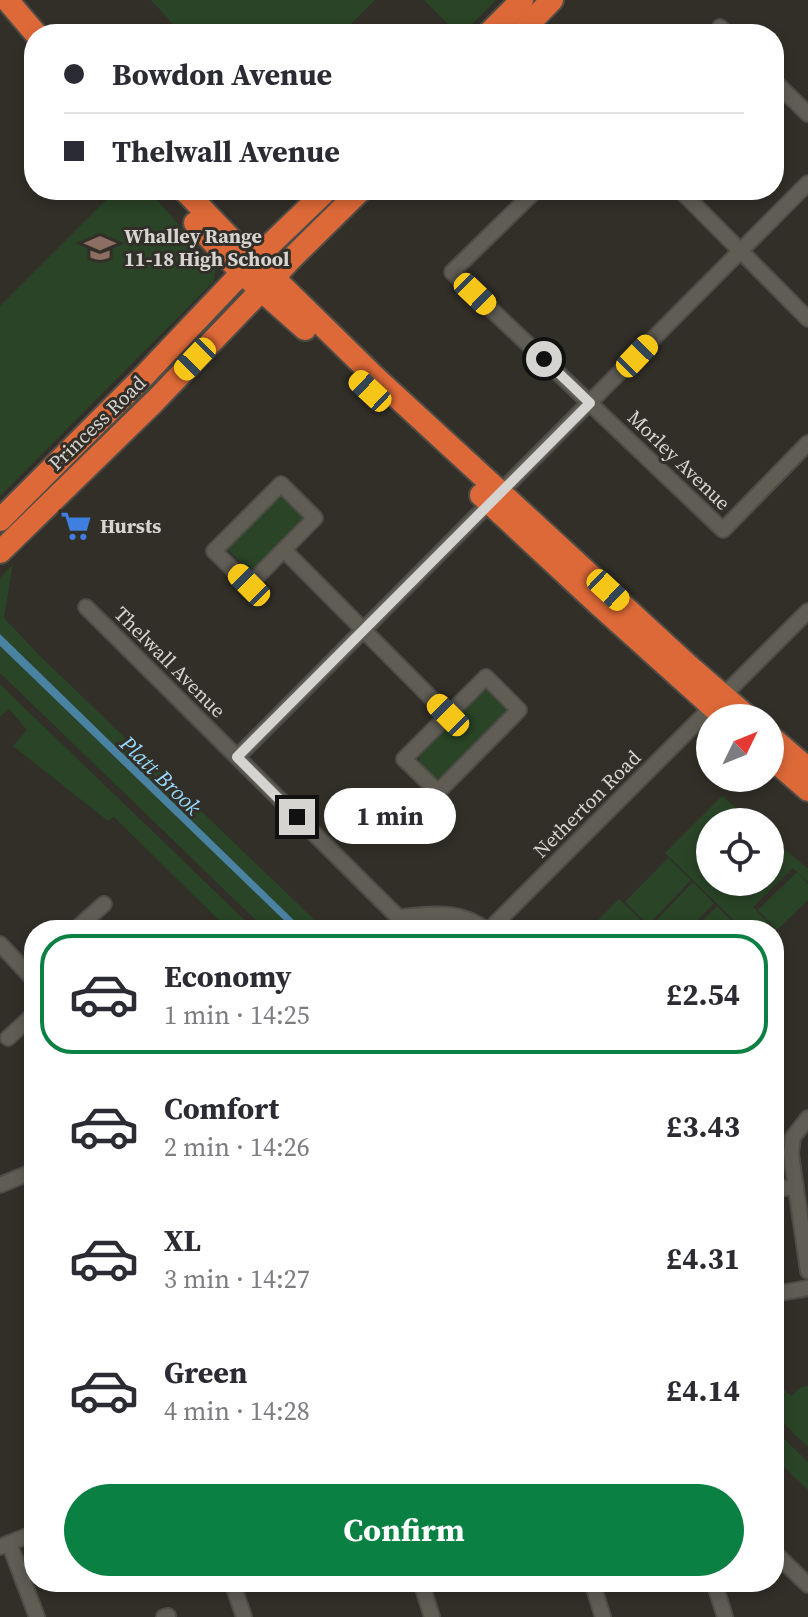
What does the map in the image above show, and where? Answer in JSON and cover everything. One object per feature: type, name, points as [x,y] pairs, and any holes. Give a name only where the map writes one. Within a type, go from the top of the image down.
[{"type":"highway","points":[[7,0],[27,24]]},
{"type":"highway","points":[[498,24],[522,0]]},
{"type":"highway","points":[[529,24],[552,0]]},
{"type":"highway","points":[[177,200],[188,215],[268,285],[287,312],[496,498],[717,704]]},
{"type":"highway","points":[[192,200],[248,266]]},
{"type":"highway","name":"Princess Road","points":[[0,520],[317,200]]},
{"type":"highway","name":"Princess Road","points":[[0,552],[155,401],[351,200]]},
{"type":"highway","points":[[784,748],[808,769]]},
{"type":"highway","points":[[784,769],[808,790]]},
{"type":"street","points":[[784,91],[808,114]]},
{"type":"street","points":[[237,757],[808,183]]},
{"type":"street","points":[[526,200],[452,272],[590,403]]},
{"type":"street","points":[[690,200],[808,319]]},
{"type":"street","name":"Morley Avenue","points":[[590,403],[723,530],[808,443]]},
{"type":"street","points":[[281,484],[315,518],[284,550],[249,585],[214,551],[281,484]]},
{"type":"street","points":[[284,550],[448,715]]},
{"type":"street","name":"Thelwall Avenue","points":[[86,607],[398,917],[446,914],[471,920]]},
{"type":"street","name":"Netherton Road","points":[[723,704],[808,611]]},
{"type":"street","points":[[486,677],[519,710],[438,792],[404,759],[448,715],[486,677]]},
{"type":"street","name":"Netherton Road","points":[[497,920],[696,730]]},
{"type":"street","points":[[86,920],[104,904]]},
{"type":"street","points":[[0,944],[24,966]]},
{"type":"street","points":[[8,1038],[24,1023]]},
{"type":"street","points":[[808,1118],[793,1137],[791,1154],[806,1234],[808,1271]]},
{"type":"street","points":[[0,1185],[24,1175]]},
{"type":"street","points":[[784,1188],[796,1187]]},
{"type":"street","points":[[784,1292],[808,1288]]},
{"type":"street","points":[[24,1537],[5,1545],[24,1588]]},
{"type":"street","points":[[784,1562],[808,1585]]},
{"type":"street","points":[[26,1592],[37,1617]]},
{"type":"street","points":[[235,1592],[244,1617]]},
{"type":"street","points":[[424,1592],[432,1617]]},
{"type":"street","points":[[595,1592],[603,1617]]},
{"type":"street","points":[[717,1592],[725,1617]]},
{"type":"green space","points":[[151,0],[375,0],[351,24],[173,24]]},
{"type":"green space","points":[[424,0],[496,0],[472,24],[448,24]]},
{"type":"green space","name":"Whalley Range 11-18 High School","points":[[106,200],[157,200],[216,267],[214,281],[0,496],[0,306]]},
{"type":"green space","points":[[281,495],[304,518],[250,572],[227,549]]},
{"type":"green space","points":[[13,564],[4,618],[315,920],[294,920],[0,634],[0,578]]},
{"type":"green space","points":[[0,646],[284,920],[256,920],[0,673]]},
{"type":"green space","points":[[0,684],[245,920],[219,920],[114,817],[108,821],[13,746],[27,730],[9,709],[0,717]]},
{"type":"green space","points":[[482,690],[492,691],[507,705],[507,716],[444,779],[432,778],[420,766],[419,753]]},
{"type":"green space","points":[[722,796],[736,808],[710,808]]},
{"type":"green space","points":[[696,822],[696,883],[665,853]]},
{"type":"green space","points":[[784,849],[808,869],[808,882],[798,873],[808,884],[808,900],[784,923],[784,920],[768,920],[758,910],[772,896],[784,896],[784,885],[797,872],[793,868],[784,877]]},
{"type":"green space","points":[[668,858],[691,880],[653,920],[643,920],[625,902]]},
{"type":"green space","points":[[693,882],[696,896],[707,896],[714,903],[698,920],[657,920]]},
{"type":"green space","points":[[709,896],[764,896],[753,907],[765,920],[734,920]]},
{"type":"green space","points":[[619,899],[641,920],[598,920]]},
{"type":"green space","points":[[717,906],[731,920],[703,920]]},
{"type":"green space","points":[[808,1386],[808,1447],[784,1424],[784,1389],[791,1396],[801,1387]]},
{"type":"green space","points":[[784,1439],[808,1462],[808,1490],[784,1467]]},
{"type":"water","points":[[0,634],[294,920],[284,920],[0,646]]},
{"type":"place","name":"Whalley Range 11-18 High School","points":[[100,248]]},
{"type":"place","name":"Hursts","points":[[76,526]]},
{"type":"route","points":[[297,817],[237,757],[590,403],[544,359]]},
{"type":"water label","name":"Platt Brook","points":[[161,775]]}]
